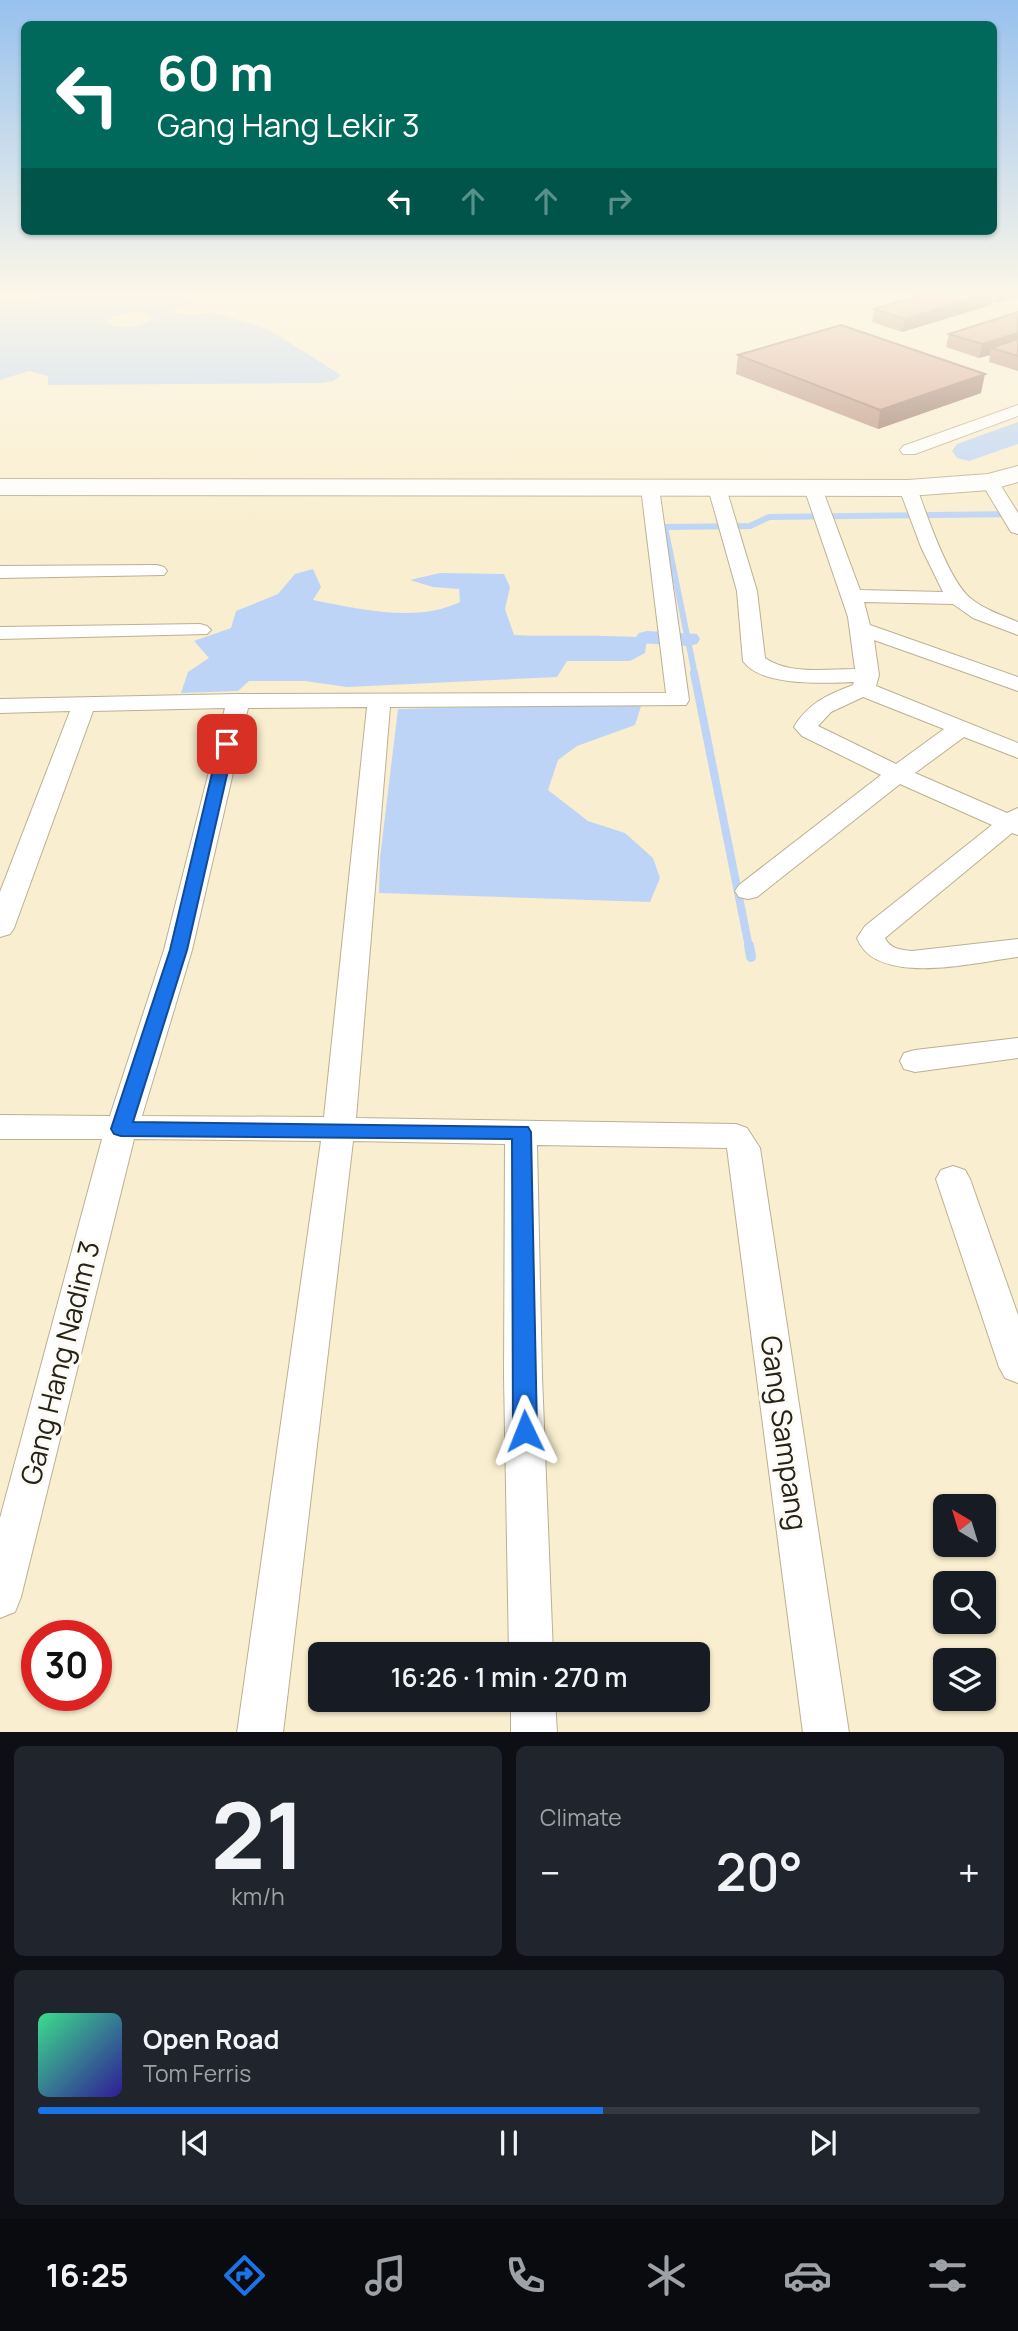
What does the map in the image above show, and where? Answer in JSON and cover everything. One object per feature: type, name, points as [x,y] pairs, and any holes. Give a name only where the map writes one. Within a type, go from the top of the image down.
[{"type":"main road","points":[[0,487],[717,488],[818,505],[914,505],[1018,474]]},
{"type":"street","points":[[909,450],[1018,410]]},
{"type":"street","points":[[990,482],[1012,519]]},
{"type":"street","points":[[0,706],[238,701],[678,699],[650,488]]},
{"type":"street","points":[[717,488],[747,591],[754,661],[760,666],[784,673],[866,682],[960,729],[1018,751]]},
{"type":"street","points":[[818,505],[862,629],[866,682]]},
{"type":"street","points":[[914,505],[957,598],[975,612],[1018,629]]},
{"type":"street","points":[[0,572],[157,571]]},
{"type":"street","points":[[850,596],[957,598]]},
{"type":"street","points":[[862,629],[1018,684]]},
{"type":"street","points":[[0,633],[200,630]]},
{"type":"street","points":[[866,682],[808,720],[806,727],[810,732],[898,774],[1015,822],[890,920],[871,938],[877,949],[905,959],[1018,948]]},
{"type":"street","points":[[260,1732],[338,1130],[379,700]]},
{"type":"street","name":"Gang Hang Nadim 3","points":[[0,1597],[121,1129],[178,950],[238,701]]},
{"type":"street","points":[[0,928],[84,704]]},
{"type":"street","points":[[748,891],[960,729]]},
{"type":"street","points":[[915,1061],[1018,1048]]},
{"type":"street","points":[[0,1127],[522,1132],[523,1376],[531,1642]]},
{"type":"street","name":"Gang Sampang","points":[[522,1132],[736,1136],[744,1148],[826,1732]]},
{"type":"street","points":[[953,1179],[1018,1367]]},
{"type":"street","points":[[533,1712],[534,1732]]},
{"type":"water","points":[[0,374],[20,374],[0,380]]},
{"type":"water","points":[[40,374],[341,375],[333,381],[319,383],[48,385],[48,376]]},
{"type":"water","points":[[313,569],[321,587],[313,600],[368,610],[406,613],[425,612],[460,602],[459,589],[433,587],[410,580],[440,573],[504,574],[510,587],[505,609],[514,635],[647,638],[645,653],[630,661],[567,661],[557,677],[347,687],[305,681],[249,681],[238,691],[181,693],[188,672],[209,658],[194,641],[231,628],[236,611],[278,594],[295,574]]},
{"type":"water","points":[[642,703],[635,725],[577,746],[558,760],[548,790],[588,821],[625,833],[653,858],[660,878],[650,902],[379,893],[380,858],[398,709]]},
{"type":"building","points":[[787,374],[985,374],[880,410]]},
{"type":"waterway","points":[[969,451],[1018,432]]},
{"type":"waterway","points":[[695,675],[665,527],[750,526],[769,517],[1018,514]]},
{"type":"waterway","points":[[647,638],[688,639]]},
{"type":"waterway","points":[[694,673],[749,947]]},
{"type":"waterway","points":[[749,945],[751,957]]},
{"type":"route","points":[[227,744],[178,950],[121,1129],[522,1132],[525,1431]]}]
